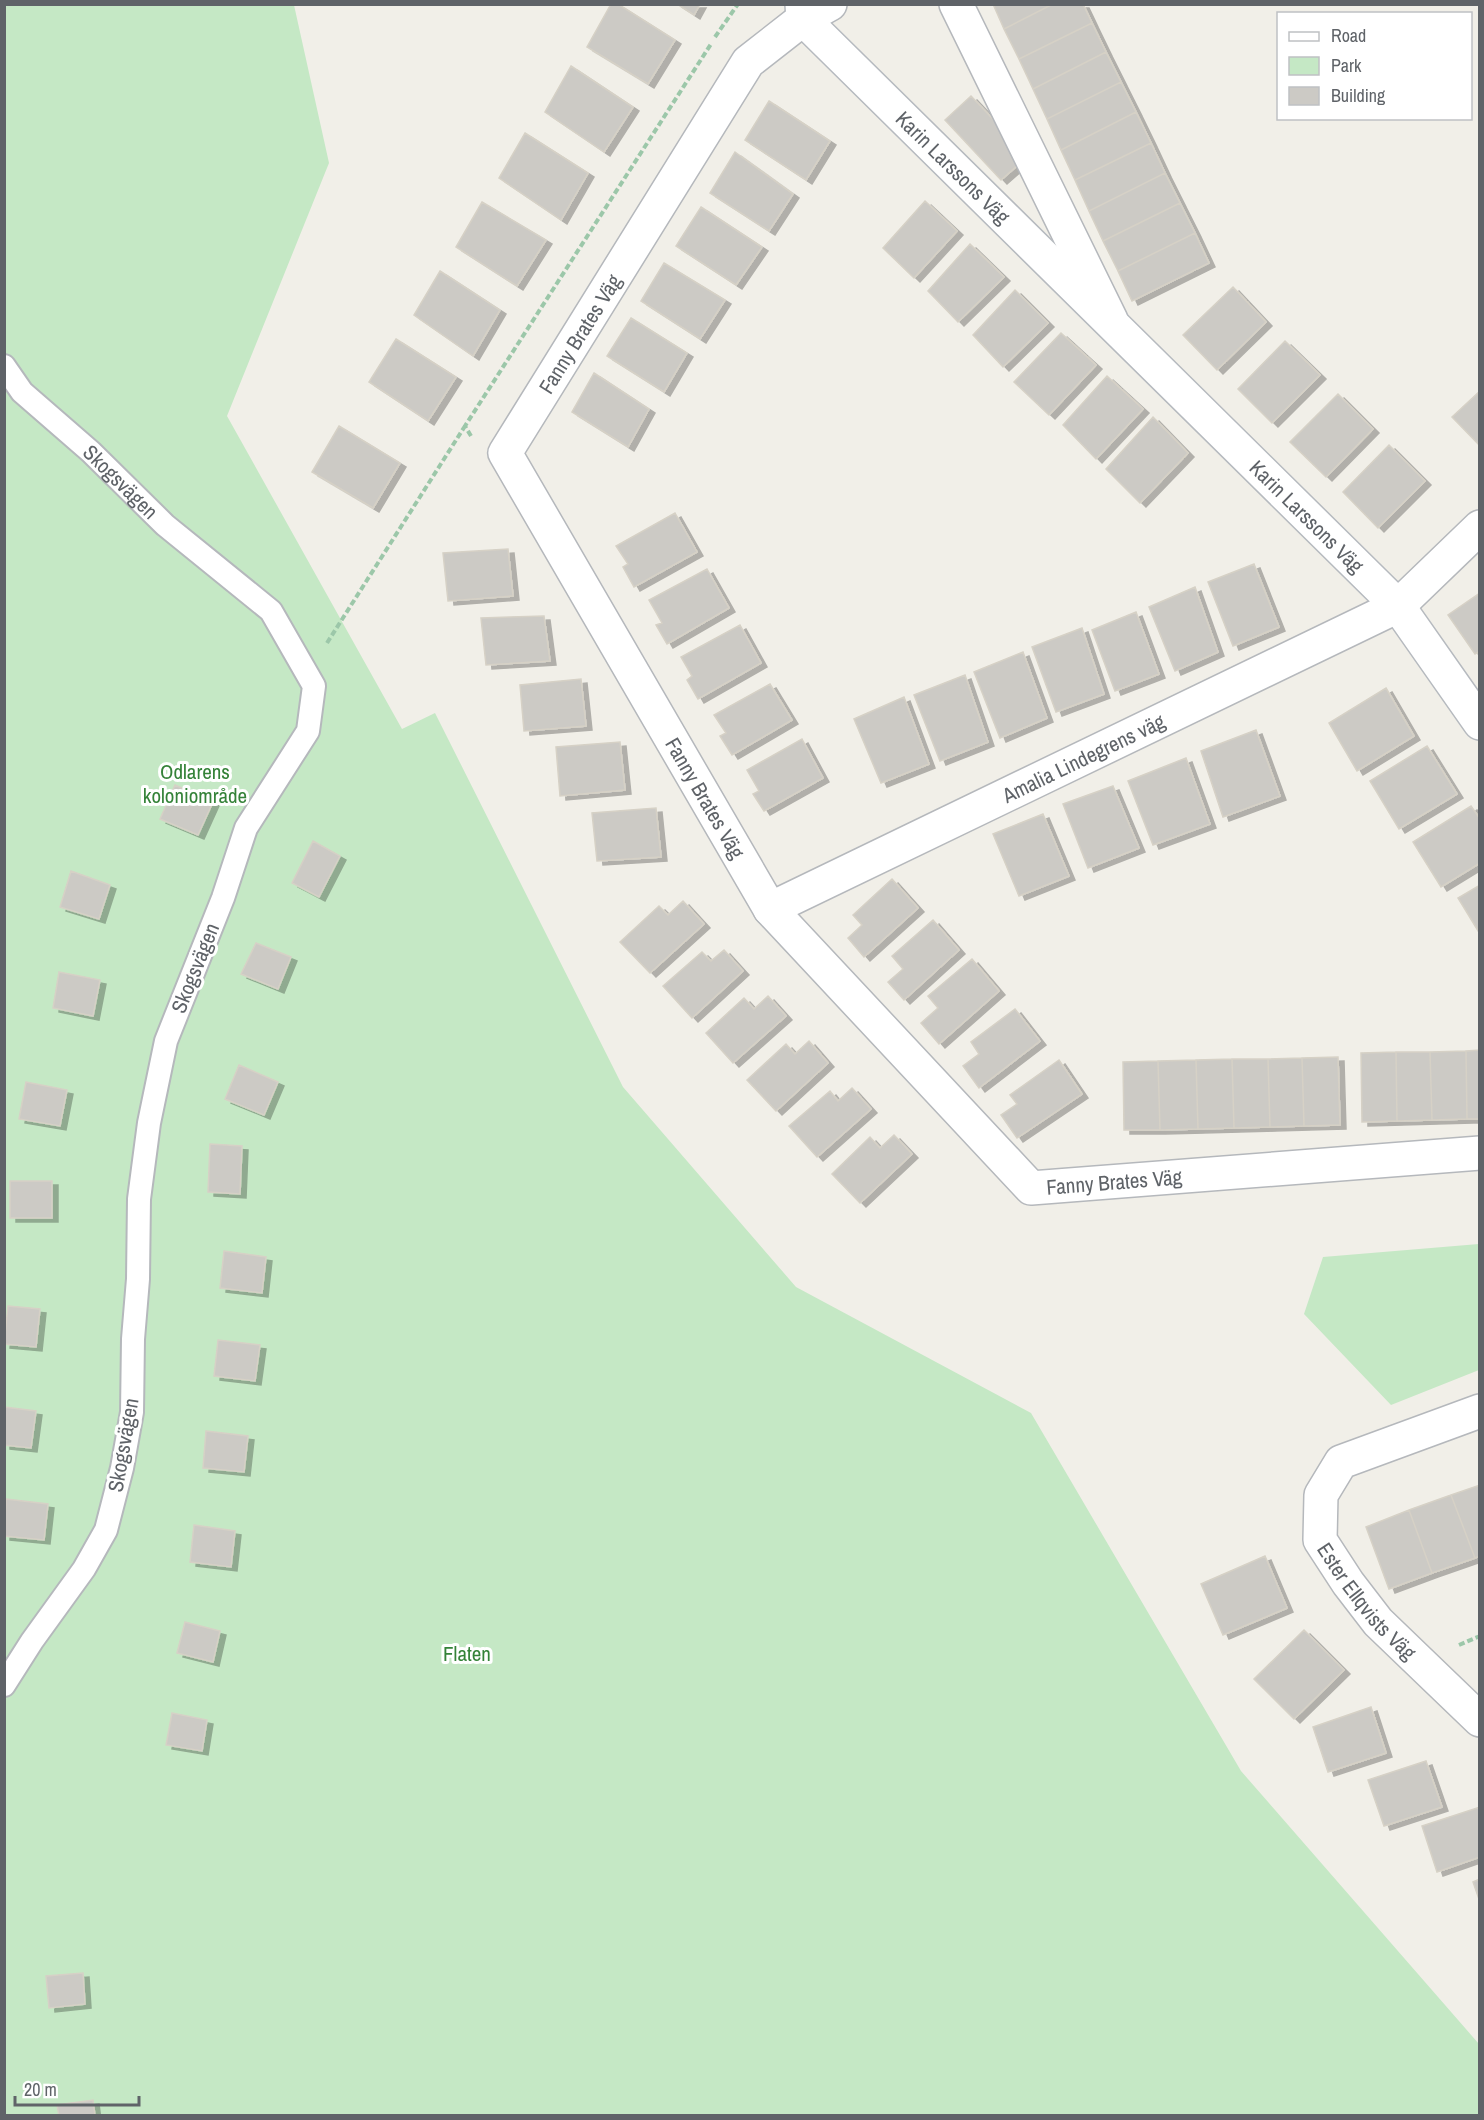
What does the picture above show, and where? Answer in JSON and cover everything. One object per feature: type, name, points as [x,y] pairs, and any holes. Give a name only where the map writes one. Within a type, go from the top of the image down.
[{"type":"street","name":"Karin Larssons Väg","points":[[956,4],[1114,327]]},
{"type":"street","name":"Karin Larssons Väg","points":[[812,9],[1114,327],[1398,606],[1479,723]]},
{"type":"street","name":"Fanny Brates Väg","points":[[812,9],[748,62],[505,453],[770,909],[1031,1188],[1479,1153]]},
{"type":"street","name":"Amalia Lindegrens väg","points":[[770,909],[1398,606],[1479,527]]},
{"type":"street","name":"Ester Ellqvists Väg","points":[[1479,1411],[1341,1462],[1321,1495],[1320,1540],[1348,1583],[1378,1622],[1479,1720]]},
{"type":"lane","name":"Skogsvägen","points":[[4,366],[22,392],[91,452],[165,525],[271,611],[314,686],[308,731],[246,828],[223,898],[166,1041],[149,1123],[139,1199],[132,1412],[122,1468],[106,1530],[84,1569],[32,1641],[4,1685]]},
{"type":"path","points":[[307,674],[704,53],[738,4]]},
{"type":"path","points":[[465,426],[477,446]]},
{"type":"green space","name":"Flaten","points":[[4,5],[294,5],[329,163],[227,416],[402,729],[435,713],[623,1087],[796,1287],[1031,1413],[1241,1771],[1479,2044],[1479,2115],[5,2115]]},
{"type":"green space","points":[[1479,1244],[1479,1370],[1391,1405],[1304,1314],[1323,1257]]},
{"type":"building","points":[[611,4],[618,4],[675,40],[648,84],[587,47]]},
{"type":"building","points":[[677,4],[700,4],[694,15]]},
{"type":"building","points":[[993,4],[1053,4],[1004,29]]},
{"type":"building","points":[[1053,4],[1083,4],[1092,23],[1019,59],[1004,29]]},
{"type":"building","points":[[1092,23],[1106,52],[1033,89],[1019,59]]},
{"type":"building","points":[[1106,52],[1121,82],[1047,119],[1033,89]]},
{"type":"building","points":[[571,66],[633,107],[604,152],[545,112]]},
{"type":"building","points":[[1121,82],[1136,112],[1061,150],[1047,119]]},
{"type":"building","points":[[971,96],[1028,156],[1001,180],[945,120]]},
{"type":"building","points":[[769,101],[830,141],[806,180],[745,140]]},
{"type":"building","points":[[1136,112],[1151,143],[1075,180],[1061,150]]},
{"type":"building","points":[[525,133],[588,173],[561,220],[499,178]]},
{"type":"building","points":[[1151,143],[1165,173],[1089,211],[1075,180]]},
{"type":"building","points":[[735,152],[793,194],[769,231],[710,193]]},
{"type":"building","points":[[1165,173],[1180,203],[1103,241],[1089,211]]},
{"type":"building","points":[[925,201],[957,231],[914,278],[883,248]]},
{"type":"building","points":[[482,202],[546,240],[517,286],[456,247]]},
{"type":"building","points":[[1180,203],[1195,233],[1118,271],[1103,241]]},
{"type":"building","points":[[701,207],[762,247],[736,285],[676,246]]},
{"type":"building","points":[[1195,233],[1209,263],[1132,301],[1118,271]]},
{"type":"building","points":[[970,244],[1004,277],[958,322],[928,291]]},
{"type":"building","points":[[664,263],[725,300],[700,339],[641,301]]},
{"type":"building","points":[[440,271],[500,310],[473,356],[414,315]]},
{"type":"building","points":[[1233,287],[1266,322],[1217,370],[1183,335]]},
{"type":"building","points":[[1015,290],[1048,323],[1003,367],[973,335]]},
{"type":"building","points":[[631,318],[687,353],[664,392],[607,356]]},
{"type":"building","points":[[1061,333],[1096,365],[1049,415],[1014,382]]},
{"type":"building","points":[[396,339],[456,377],[428,421],[369,382]]},
{"type":"building","points":[[1285,341],[1320,375],[1272,423],[1238,389]]},
{"type":"building","points":[[594,373],[649,409],[628,447],[572,412]]},
{"type":"building","points":[[1107,376],[1143,409],[1096,459],[1063,425]]},
{"type":"building","points":[[1480,391],[1480,446],[1452,417]]},
{"type":"building","points":[[1338,394],[1373,429],[1326,477],[1290,442]]},
{"type":"building","points":[[1153,417],[1188,453],[1140,503],[1106,469]]},
{"type":"building","points":[[339,426],[400,463],[373,508],[312,472]]},
{"type":"building","points":[[1389,445],[1425,481],[1378,528],[1343,492]]},
{"type":"building","points":[[675,513],[697,552],[634,587],[623,567],[628,564],[616,546]]},
{"type":"building","points":[[508,549],[513,596],[448,601],[443,553]]},
{"type":"building","points":[[1254,564],[1279,627],[1233,646],[1208,582]]},
{"type":"building","points":[[707,569],[729,608],[667,644],[656,625],[662,623],[649,600]]},
{"type":"building","points":[[1195,587],[1218,652],[1175,671],[1149,607]]},
{"type":"building","points":[[1480,593],[1480,651],[1475,654],[1448,615]]},
{"type":"building","points":[[1136,612],[1159,674],[1115,691],[1092,630]]},
{"type":"building","points":[[544,616],[550,661],[486,665],[481,618]]},
{"type":"building","points":[[740,625],[761,663],[698,699],[687,680],[692,676],[681,657]]},
{"type":"building","points":[[1082,628],[1104,694],[1056,712],[1032,647]]},
{"type":"building","points":[[1023,652],[1047,718],[1000,738],[974,672]]},
{"type":"building","points":[[965,675],[988,742],[940,761],[914,695]]},
{"type":"building","points":[[581,679],[586,726],[524,731],[520,685]]},
{"type":"building","points":[[770,684],[792,720],[732,755],[720,736],[726,733],[714,715]]},
{"type":"building","points":[[1386,688],[1414,736],[1357,771],[1329,723]]},
{"type":"building","points":[[904,697],[929,764],[881,783],[854,719]]},
{"type":"building","points":[[1256,730],[1280,796],[1223,817],[1201,751]]},
{"type":"building","points":[[802,739],[823,778],[764,811],[753,794],[759,791],[747,770]]},
{"type":"building","points":[[620,742],[625,790],[560,796],[556,747]]},
{"type":"building","points":[[1427,746],[1457,794],[1399,829],[1370,781]]},
{"type":"building","points":[[1186,758],[1210,824],[1153,845],[1128,781]]},
{"type":"building","points":[[175,785],[213,802],[198,835],[160,819]]},
{"type":"building","points":[[1113,786],[1139,848],[1088,868],[1063,804]]},
{"type":"building","points":[[1471,806],[1480,819],[1480,863],[1441,887],[1413,842]]},
{"type":"building","points":[[656,808],[661,857],[597,861],[592,813]]},
{"type":"building","points":[[1043,814],[1069,876],[1019,896],[993,834]]},
{"type":"building","points":[[313,841],[340,856],[319,897],[292,883]]},
{"type":"building","points":[[71,871],[110,885],[99,919],[60,907]]},
{"type":"building","points":[[892,879],[918,908],[864,957],[848,938],[862,925],[853,915]]},
{"type":"building","points":[[1480,885],[1480,934],[1458,898]]},
{"type":"building","points":[[683,901],[704,924],[650,973],[620,942],[659,906],[668,915]]},
{"type":"building","points":[[933,920],[959,950],[904,1000],[888,982],[903,969],[892,956]]},
{"type":"building","points":[[256,943],[291,957],[278,989],[241,974]]},
{"type":"building","points":[[724,950],[743,971],[692,1018],[663,986],[702,952],[711,961]]},
{"type":"building","points":[[972,959],[999,991],[939,1044],[921,1023],[938,1008],[928,996]]},
{"type":"building","points":[[59,972],[100,980],[93,1016],[53,1008]]},
{"type":"building","points":[[768,996],[786,1016],[733,1063],[706,1033],[744,998],[754,1009]]},
{"type":"building","points":[[1015,1009],[1040,1041],[979,1088],[963,1066],[979,1054],[971,1042]]},
{"type":"building","points":[[809,1041],[828,1063],[776,1111],[747,1080],[786,1044],[795,1054]]},
{"type":"building","points":[[1480,1050],[1480,1119],[1467,1119],[1466,1051]]},
{"type":"building","points":[[1466,1051],[1467,1119],[1432,1120],[1430,1052]]},
{"type":"building","points":[[1396,1052],[1397,1121],[1362,1122],[1361,1053]]},
{"type":"building","points":[[1396,1052],[1430,1052],[1432,1120],[1397,1121]]},
{"type":"building","points":[[1338,1057],[1340,1125],[1304,1126],[1302,1058]]},
{"type":"building","points":[[1302,1058],[1304,1126],[1270,1127],[1268,1059]]},
{"type":"building","points":[[1232,1059],[1234,1128],[1198,1129],[1196,1060]]},
{"type":"building","points":[[1232,1059],[1268,1059],[1270,1127],[1234,1128]]},
{"type":"building","points":[[1059,1060],[1082,1094],[1017,1138],[1001,1115],[1017,1104],[1010,1095]]},
{"type":"building","points":[[1196,1060],[1198,1129],[1160,1130],[1158,1061]]},
{"type":"building","points":[[1158,1061],[1160,1130],[1124,1130],[1123,1062]]},
{"type":"building","points":[[239,1065],[278,1082],[264,1115],[225,1099]]},
{"type":"building","points":[[26,1082],[67,1090],[60,1126],[19,1119]]},
{"type":"building","points":[[852,1088],[871,1109],[817,1157],[789,1126],[830,1091],[838,1101]]},
{"type":"building","points":[[894,1135],[912,1154],[860,1203],[832,1174],[870,1137],[880,1148]]},
{"type":"building","points":[[210,1144],[242,1146],[240,1194],[208,1192]]},
{"type":"building","points":[[10,1181],[52,1181],[52,1218],[10,1218]]},
{"type":"building","points":[[224,1251],[266,1257],[262,1293],[220,1288]]},
{"type":"building","points":[[8,1306],[40,1309],[36,1347],[4,1344]]},
{"type":"building","points":[[218,1340],[260,1345],[255,1381],[214,1376]]},
{"type":"building","points":[[4,1407],[36,1411],[31,1448],[4,1445]]},
{"type":"building","points":[[206,1431],[248,1436],[244,1472],[203,1468]]},
{"type":"building","points":[[1480,1485],[1480,1556],[1475,1558],[1451,1495]]},
{"type":"building","points":[[1451,1495],[1475,1558],[1432,1573],[1409,1510]]},
{"type":"building","points":[[6,1499],[48,1504],[44,1540],[4,1536]]},
{"type":"building","points":[[1409,1510],[1432,1573],[1389,1589],[1366,1527]]},
{"type":"building","points":[[194,1525],[235,1531],[231,1567],[190,1562]]},
{"type":"building","points":[[1265,1556],[1287,1608],[1223,1635],[1201,1584]]},
{"type":"building","points":[[185,1622],[220,1631],[213,1662],[177,1653]]},
{"type":"building","points":[[1304,1630],[1344,1670],[1294,1719],[1254,1679]]},
{"type":"building","points":[[1371,1707],[1386,1753],[1328,1772],[1313,1727]]},
{"type":"building","points":[[172,1713],[207,1720],[202,1751],[166,1745]]},
{"type":"building","points":[[1426,1761],[1442,1807],[1384,1826],[1368,1780]]},
{"type":"building","points":[[1480,1807],[1480,1857],[1437,1872],[1422,1826]]},
{"type":"building","points":[[1480,1879],[1480,1902],[1473,1882]]},
{"type":"building","points":[[83,1973],[85,2004],[49,2008],[46,1976]]},
{"type":"building","points":[[93,2100],[95,2116],[59,2116],[57,2105]]},
{"type":"park label","name":"Odlarens koloniområde","points":[[195,783]]}]
